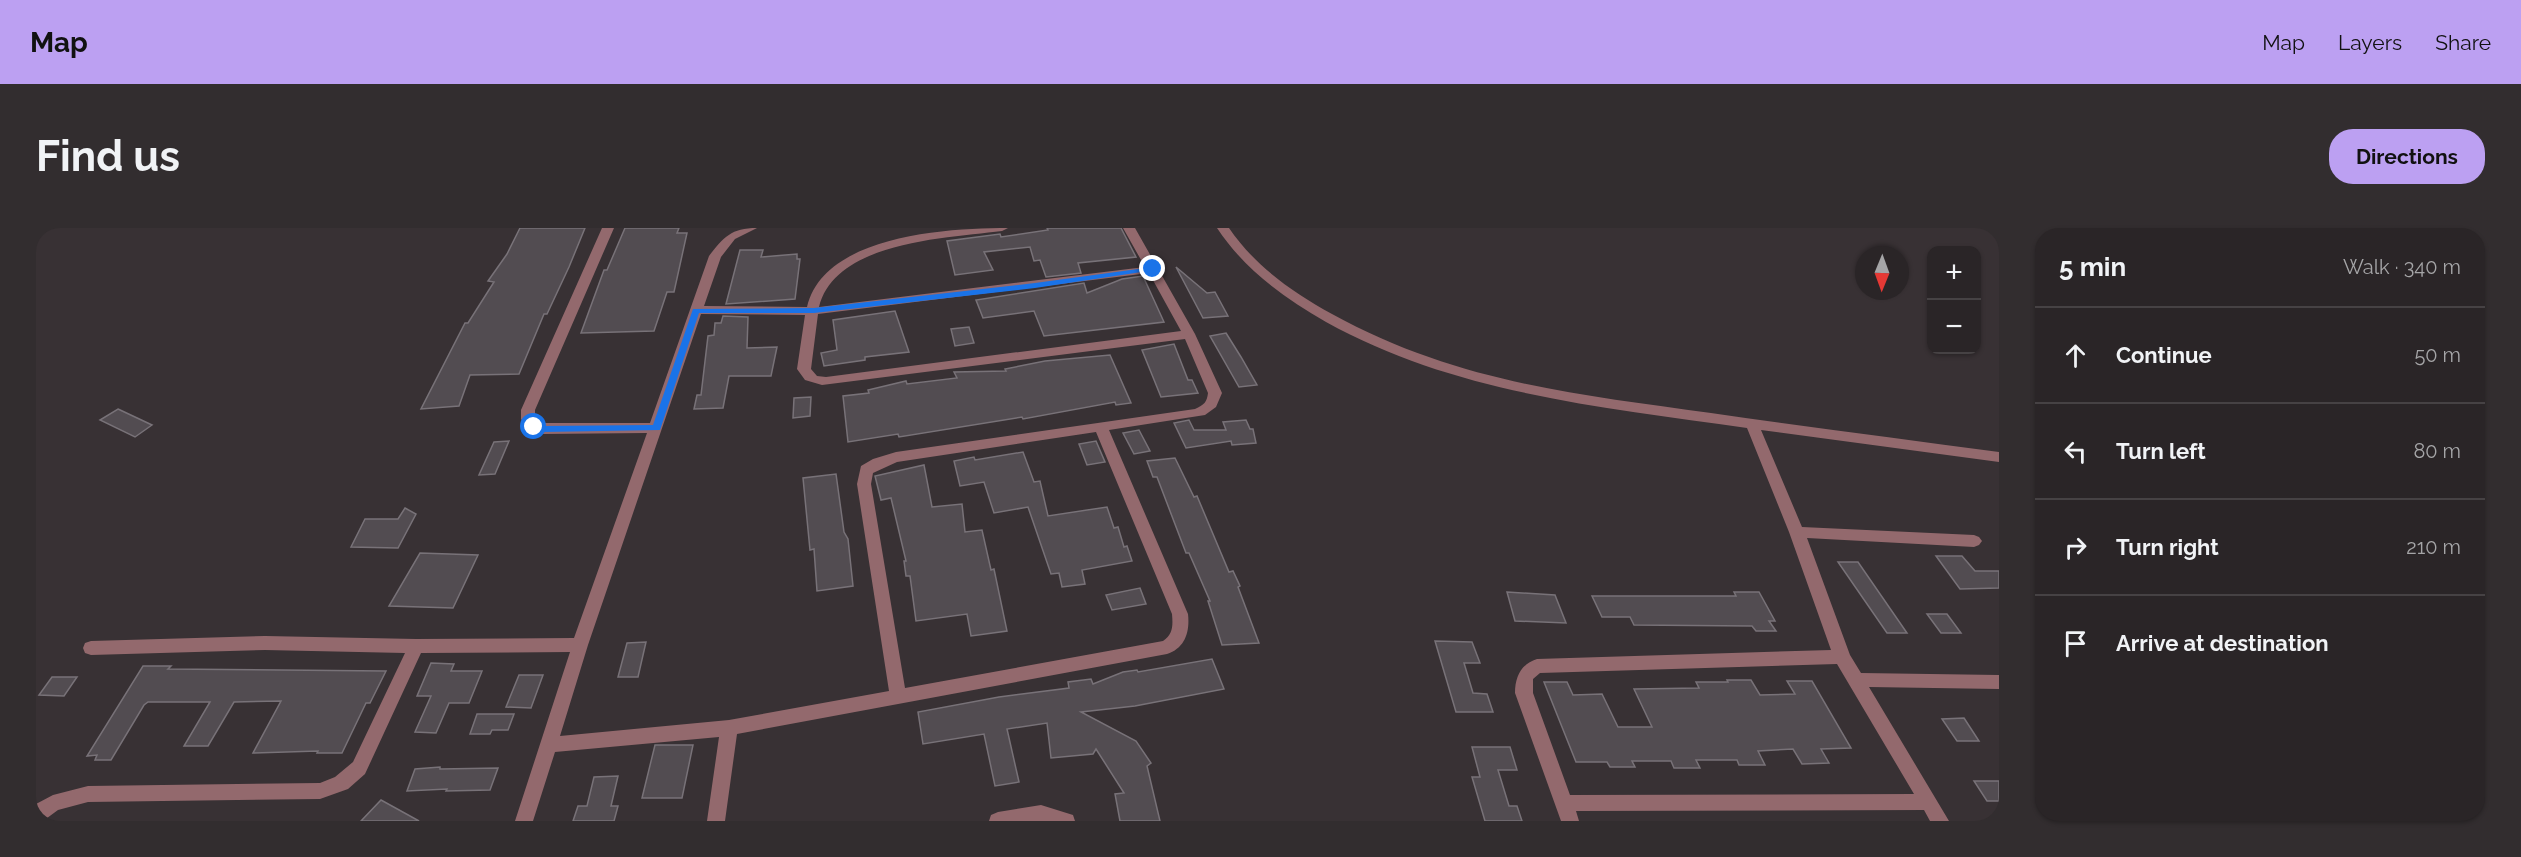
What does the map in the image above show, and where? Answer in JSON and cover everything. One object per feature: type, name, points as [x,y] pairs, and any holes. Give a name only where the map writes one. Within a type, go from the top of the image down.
[{"type":"street","points":[[608,228],[528,410],[528,419],[534,427],[543,429],[657,428]]},
{"type":"street","points":[[524,821],[546,745],[715,256],[728,232],[751,228]]},
{"type":"street","points":[[1002,228],[916,239],[892,245],[852,261],[832,273],[818,290],[804,369],[806,376],[819,381],[1189,334]]},
{"type":"street","points":[[898,697],[864,484],[866,470],[896,457],[1196,413],[1211,406],[1215,393],[1189,334],[1129,228]]},
{"type":"street","points":[[1223,228],[1243,255],[1272,282],[1300,302],[1369,340],[1415,360],[1505,387],[1752,424],[1999,457]]},
{"type":"street","points":[[696,310],[814,311],[1153,269]]},
{"type":"street","points":[[1752,424],[1797,532],[1842,657],[1940,821]]},
{"type":"street","points":[[546,745],[729,728],[1167,647],[1175,642],[1180,634],[1180,614],[1101,427]]},
{"type":"street","points":[[1797,532],[1974,541]]},
{"type":"street","points":[[92,648],[265,643],[416,646],[580,645]]},
{"type":"street","points":[[36,815],[53,803],[88,794],[320,791],[338,787],[349,780],[359,768],[416,646]]},
{"type":"street","points":[[1570,821],[1524,693],[1523,681],[1527,673],[1537,666],[1842,657]]},
{"type":"street","points":[[1855,680],[1999,682]]},
{"type":"street","points":[[716,821],[729,728]]},
{"type":"street","points":[[1564,803],[1929,802]]},
{"type":"street","points":[[998,821],[1041,814],[1066,821]]},
{"type":"building","points":[[520,228],[585,228],[547,314],[544,314],[519,374],[470,375],[459,406],[421,409],[465,323],[468,323],[494,282],[488,281],[507,254]]},
{"type":"building","points":[[625,228],[679,228],[677,233],[687,233],[674,292],[667,292],[654,331],[581,333],[604,270],[607,270]]},
{"type":"building","points":[[1047,228],[1121,228],[1136,257],[1078,263],[1081,273],[1046,277],[1040,260],[1034,261],[1030,247],[984,252],[993,270],[955,275],[947,241],[1000,234],[1001,237],[1048,230]]},
{"type":"building","points":[[740,250],[763,250],[761,257],[797,254],[797,259],[800,259],[795,299],[726,304]]},
{"type":"building","points":[[1176,267],[1207,293],[1215,292],[1228,316],[1203,318]]},
{"type":"building","points":[[1143,276],[1164,322],[1044,336],[1034,311],[983,318],[976,300],[1084,283],[1087,293],[1122,279]]},
{"type":"building","points":[[895,311],[909,352],[865,357],[865,360],[824,366],[821,353],[837,350],[833,320]]},
{"type":"building","points":[[723,316],[748,317],[747,348],[777,347],[771,376],[729,376],[723,408],[694,409],[697,395],[701,395],[708,336],[714,335],[715,323],[721,323]]},
{"type":"building","points":[[969,327],[974,343],[955,346],[951,329]]},
{"type":"building","points":[[1226,333],[1257,385],[1239,387],[1210,336]]},
{"type":"building","points":[[1174,344],[1188,380],[1192,380],[1198,393],[1161,397],[1142,350]]},
{"type":"building","points":[[1110,355],[1131,403],[1116,405],[1115,402],[1023,419],[1022,417],[899,437],[898,434],[848,442],[843,396],[869,393],[868,390],[906,381],[907,384],[957,378],[954,372],[1006,371],[1005,369],[1045,361]]},
{"type":"building","points":[[811,397],[810,416],[793,418],[794,398]]},
{"type":"building","points":[[118,409],[152,425],[135,437],[100,420]]},
{"type":"building","points":[[1189,420],[1194,430],[1226,430],[1223,422],[1246,420],[1250,429],[1253,429],[1256,443],[1232,445],[1231,441],[1186,448],[1174,423]]},
{"type":"building","points":[[1139,430],[1150,451],[1134,454],[1123,433]]},
{"type":"building","points":[[509,441],[495,474],[479,475],[494,442]]},
{"type":"building","points":[[1096,441],[1105,462],[1087,465],[1079,444]]},
{"type":"building","points":[[1023,452],[1034,482],[1040,481],[1048,516],[1107,507],[1114,528],[1118,527],[1124,547],[1127,546],[1132,561],[1082,570],[1085,584],[1062,587],[1059,573],[1051,574],[1028,507],[994,513],[984,482],[960,486],[954,461]]},
{"type":"building","points":[[1175,458],[1194,497],[1197,496],[1229,572],[1233,571],[1240,586],[1238,587],[1259,643],[1222,645],[1208,601],[1210,601],[1189,553],[1186,553],[1157,477],[1153,477],[1147,461]]},
{"type":"building","points":[[924,465],[932,507],[962,504],[965,532],[982,530],[991,570],[994,569],[1007,631],[971,636],[967,614],[916,621],[910,576],[906,576],[904,561],[906,561],[891,498],[881,500],[875,476]]},
{"type":"building","points":[[836,474],[844,532],[848,539],[853,586],[817,591],[814,549],[810,550],[803,478]]},
{"type":"building","points":[[405,508],[416,514],[398,548],[351,547],[365,519],[398,519]]},
{"type":"building","points":[[420,553],[478,555],[453,608],[389,606]]},
{"type":"building","points":[[1936,556],[1962,556],[1975,571],[1999,571],[1999,588],[1960,589]]},
{"type":"building","points":[[1838,562],[1858,562],[1907,633],[1887,633]]},
{"type":"building","points":[[1140,588],[1146,604],[1112,610],[1106,595]]},
{"type":"building","points":[[1507,592],[1555,595],[1566,623],[1515,621]]},
{"type":"building","points":[[1734,592],[1759,592],[1775,621],[1769,621],[1776,631],[1756,631],[1752,626],[1634,625],[1630,617],[1602,617],[1592,596],[1736,596]]},
{"type":"building","points":[[1927,614],[1947,614],[1961,633],[1941,633]]},
{"type":"building","points":[[1435,641],[1472,642],[1480,663],[1464,663],[1473,693],[1487,694],[1493,712],[1456,712]]},
{"type":"building","points":[[646,642],[638,677],[618,677],[627,643]]},
{"type":"building","points":[[1212,659],[1224,689],[1135,706],[1081,712],[1136,741],[1151,763],[1147,766],[1160,821],[1120,821],[1115,794],[1124,793],[1096,749],[1093,754],[1051,758],[1047,723],[1007,729],[1019,782],[995,786],[984,734],[923,744],[918,712],[999,697],[1069,688],[1068,682],[1091,679],[1093,684],[1123,672],[1137,670],[1138,672]]},
{"type":"building","points":[[431,663],[454,664],[451,671],[482,671],[469,703],[449,703],[436,733],[415,732],[431,696],[417,696]]},
{"type":"building","points":[[143,666],[171,666],[168,669],[386,671],[370,703],[366,703],[342,753],[317,753],[318,751],[253,753],[281,701],[234,702],[208,746],[184,746],[210,702],[148,702],[111,760],[95,760],[97,755],[87,756]]},
{"type":"building","points":[[519,675],[543,675],[531,708],[506,707]]},
{"type":"building","points":[[52,677],[77,677],[64,696],[39,695]]},
{"type":"building","points":[[1727,680],[1751,680],[1760,695],[1795,694],[1787,681],[1812,681],[1851,748],[1821,749],[1829,763],[1802,764],[1793,749],[1758,751],[1765,765],[1739,765],[1737,760],[1696,760],[1700,768],[1674,768],[1671,761],[1632,761],[1635,767],[1610,767],[1607,762],[1576,762],[1544,682],[1567,682],[1573,695],[1602,694],[1618,727],[1652,727],[1634,689],[1699,688],[1696,682],[1728,682]]},
{"type":"building","points":[[477,714],[514,714],[508,730],[492,730],[490,734],[470,734]]},
{"type":"building","points":[[1964,718],[1979,741],[1957,741],[1942,719]]},
{"type":"building","points":[[655,745],[693,745],[682,798],[642,798]]},
{"type":"building","points":[[1472,747],[1510,747],[1517,770],[1498,770],[1509,806],[1517,806],[1522,821],[1485,821],[1472,777],[1480,777]]},
{"type":"building","points":[[440,767],[440,769],[498,768],[490,790],[407,791],[415,769]]},
{"type":"building","points":[[618,776],[611,806],[618,806],[614,821],[573,821],[578,806],[587,806],[594,777]]},
{"type":"building","points":[[1974,781],[1999,781],[1999,801],[1987,801]]},
{"type":"building","points":[[381,800],[419,821],[361,821]]},
{"type":"route","points":[[534,427],[543,429],[657,428],[696,310],[814,311],[1153,269]]}]
